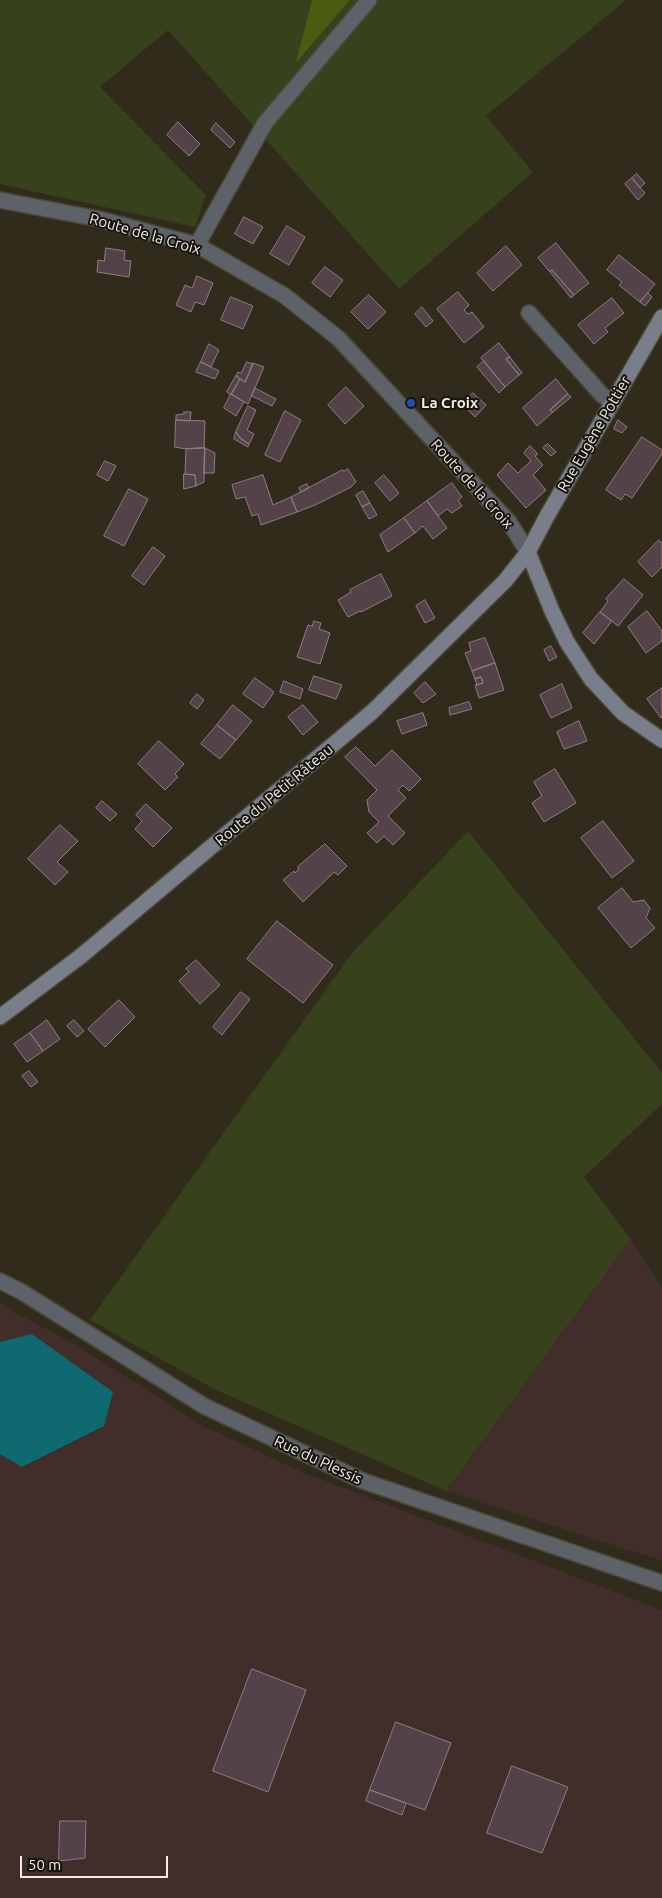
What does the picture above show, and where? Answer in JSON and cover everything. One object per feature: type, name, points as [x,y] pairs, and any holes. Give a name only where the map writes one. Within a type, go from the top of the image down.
[{"type":"street","points":[[197,245],[265,123],[369,0]]},
{"type":"street","name":"Route de la Croix","points":[[0,200],[99,220],[197,245],[285,296],[338,338],[509,522],[528,552]]},
{"type":"street","points":[[529,313],[602,395],[612,402]]},
{"type":"street","name":"Rue Eugène Pottier","points":[[528,552],[662,317]]},
{"type":"street","points":[[528,552],[567,642],[591,679],[623,713],[662,740]]},
{"type":"street","name":"Route du Petit Râteau","points":[[0,1017],[82,956],[372,712],[505,581],[528,552]]},
{"type":"street","name":"Rue du Plessis","points":[[0,1281],[22,1292],[204,1406],[363,1481],[662,1583]]},
{"type":"shaded area","points":[[631,1239],[662,1287],[662,1561],[446,1491]]},
{"type":"shaded area","points":[[0,1304],[81,1348],[203,1426],[302,1472],[662,1610],[662,1898],[0,1898]]},
{"type":"green space","points":[[0,0],[312,0],[297,62],[350,0],[626,0],[486,116],[533,172],[399,289],[168,30],[100,87],[206,195],[195,227],[0,184]]},
{"type":"green space","points":[[312,0],[350,0],[296,63]]},
{"type":"green space","points":[[468,831],[662,1073],[662,1104],[584,1177],[631,1239],[446,1491],[216,1390],[90,1320],[352,953]]},
{"type":"water","points":[[32,1334],[113,1392],[104,1426],[22,1467],[0,1454],[0,1342]]},
{"type":"building","points":[[178,122],[200,144],[189,156],[167,135]]},
{"type":"building","points":[[216,123],[235,142],[230,148],[211,130]]},
{"type":"building","points":[[637,174],[645,183],[640,188],[632,178]]},
{"type":"building","points":[[632,178],[645,193],[638,200],[625,184]]},
{"type":"building","points":[[244,217],[263,227],[253,244],[235,234]]},
{"type":"building","points":[[287,226],[305,237],[289,265],[270,254]]},
{"type":"building","points":[[556,243],[589,283],[574,295],[552,270],[550,272],[538,258]]},
{"type":"building","points":[[506,246],[522,265],[493,291],[477,273]]},
{"type":"building","points":[[106,248],[125,251],[124,260],[131,261],[129,277],[97,272],[98,260],[104,261]]},
{"type":"building","points":[[619,255],[655,284],[640,302],[619,285],[622,282],[607,270]]},
{"type":"building","points":[[325,267],[343,280],[330,297],[312,283]]},
{"type":"building","points":[[552,270],[574,295],[571,298],[550,272]]},
{"type":"building","points":[[197,276],[213,283],[204,305],[195,302],[191,312],[176,305],[185,285],[192,288]]},
{"type":"building","points":[[458,292],[469,305],[464,310],[468,314],[472,312],[484,327],[464,343],[437,309]]},
{"type":"building","points":[[648,293],[652,297],[645,306],[640,302]]},
{"type":"building","points":[[369,295],[386,312],[368,329],[351,312]]},
{"type":"building","points":[[231,297],[253,306],[243,329],[221,320]]},
{"type":"building","points":[[612,298],[624,313],[605,328],[608,332],[594,344],[578,325]]},
{"type":"building","points":[[422,307],[433,321],[426,327],[415,314]]},
{"type":"building","points":[[499,343],[510,357],[506,359],[519,375],[505,387],[481,358]]},
{"type":"building","points":[[209,344],[219,350],[211,367],[201,362]]},
{"type":"building","points":[[510,357],[522,373],[519,375],[506,359]]},
{"type":"building","points":[[484,361],[505,387],[499,393],[477,367]]},
{"type":"building","points":[[201,362],[219,371],[215,379],[196,372]]},
{"type":"building","points":[[247,362],[253,364],[245,382],[236,376],[238,372],[241,373]]},
{"type":"building","points":[[253,363],[264,367],[248,404],[231,394],[240,379],[245,382]]},
{"type":"building","points":[[236,376],[240,379],[231,395],[227,392]]},
{"type":"building","points":[[556,379],[568,394],[550,410],[553,412],[537,426],[523,408]]},
{"type":"building","points":[[346,387],[364,406],[345,424],[328,405]]},
{"type":"building","points":[[255,388],[276,399],[272,406],[252,396]]},
{"type":"building","points":[[473,393],[486,405],[475,417],[462,404]]},
{"type":"building","points":[[231,394],[244,402],[236,416],[224,408]]},
{"type":"building","points":[[568,394],[571,397],[553,412],[550,410]]},
{"type":"building","points":[[248,406],[256,410],[247,430],[254,434],[249,444],[240,438],[236,432]]},
{"type":"building","points":[[285,411],[301,420],[280,462],[265,455]]},
{"type":"building","points":[[184,412],[191,412],[190,421],[176,420],[176,415],[184,414]]},
{"type":"building","points":[[176,420],[205,421],[205,448],[186,449],[175,447]]},
{"type":"building","points":[[618,420],[627,427],[622,433],[614,429]]},
{"type":"building","points":[[236,432],[240,438],[249,444],[248,447],[234,439]]},
{"type":"building","points":[[642,437],[662,450],[662,454],[632,498],[625,494],[621,500],[606,490]]},
{"type":"building","points":[[548,444],[556,452],[551,456],[543,448]]},
{"type":"building","points":[[530,446],[538,454],[535,456],[543,465],[533,475],[546,490],[526,508],[497,475],[508,463],[518,473],[531,461],[524,453]]},
{"type":"building","points":[[205,448],[215,453],[214,473],[204,473]]},
{"type":"building","points":[[205,448],[204,482],[196,486],[195,475],[185,474],[186,449]]},
{"type":"building","points":[[105,461],[116,466],[108,481],[97,475]]},
{"type":"building","points":[[348,469],[356,482],[351,487],[297,512],[291,497],[342,470]]},
{"type":"building","points":[[184,474],[195,475],[196,486],[184,489]]},
{"type":"building","points":[[263,475],[273,505],[291,497],[297,512],[261,525],[258,514],[252,516],[245,497],[236,499],[232,485]]},
{"type":"building","points":[[384,475],[399,493],[390,501],[375,483]]},
{"type":"building","points":[[452,483],[462,497],[458,500],[462,506],[452,513],[447,509],[438,516],[427,501]]},
{"type":"building","points":[[307,484],[309,488],[301,492],[299,488]]},
{"type":"building","points":[[129,489],[148,499],[124,546],[104,536]]},
{"type":"building","points":[[363,491],[370,503],[362,507],[356,495]]},
{"type":"building","points":[[427,501],[447,528],[433,539],[423,526],[415,533],[404,518]]},
{"type":"building","points":[[370,503],[377,515],[369,519],[362,507]]},
{"type":"building","points":[[404,518],[415,533],[388,552],[380,535]]},
{"type":"building","points":[[659,540],[662,543],[662,567],[652,577],[638,562]]},
{"type":"building","points":[[153,547],[165,556],[144,585],[132,576]]},
{"type":"building","points":[[381,574],[392,596],[348,617],[338,600],[351,592],[350,590]]},
{"type":"building","points":[[624,579],[643,595],[618,626],[600,612],[608,601],[606,599]]},
{"type":"building","points":[[425,600],[435,618],[425,623],[416,606]]},
{"type":"building","points":[[647,611],[662,631],[662,641],[646,653],[628,627]]},
{"type":"building","points":[[600,612],[612,621],[594,644],[583,633]]},
{"type":"building","points":[[314,621],[321,623],[319,629],[330,633],[320,664],[297,657],[308,625],[312,626]]},
{"type":"building","points":[[485,638],[495,663],[472,671],[465,653],[471,651],[469,643]]},
{"type":"building","points":[[551,646],[557,657],[549,661],[544,650]]},
{"type":"building","points":[[495,663],[504,690],[479,698],[475,685],[483,683],[481,677],[475,679],[472,671]]},
{"type":"building","points":[[314,676],[342,685],[336,699],[309,690]]},
{"type":"building","points":[[481,677],[483,683],[477,685],[475,679]]},
{"type":"building","points":[[255,678],[274,692],[263,708],[243,694]]},
{"type":"building","points":[[284,681],[303,689],[300,699],[280,692]]},
{"type":"building","points":[[425,682],[436,694],[423,703],[414,693]]},
{"type":"building","points":[[562,684],[572,708],[551,718],[540,695]]},
{"type":"building","points":[[662,688],[662,717],[661,718],[647,699]]},
{"type":"building","points":[[197,694],[204,700],[197,709],[190,703]]},
{"type":"building","points":[[469,702],[472,709],[450,715],[449,708]]},
{"type":"building","points":[[233,705],[252,721],[236,740],[217,725]]},
{"type":"building","points":[[303,705],[318,722],[303,735],[288,717]]},
{"type":"building","points":[[423,713],[427,725],[402,734],[397,721]]},
{"type":"building","points":[[579,721],[587,741],[564,749],[557,732]]},
{"type":"building","points":[[217,725],[236,740],[220,759],[201,744]]},
{"type":"building","points":[[159,741],[184,764],[175,774],[178,777],[165,790],[138,764]]},
{"type":"building","points":[[356,747],[375,766],[392,750],[421,779],[409,791],[403,785],[398,790],[406,798],[388,816],[405,833],[393,845],[384,836],[377,843],[367,833],[379,822],[369,812],[367,800],[377,790],[345,757]]},
{"type":"building","points":[[555,769],[576,803],[544,822],[532,803],[542,796],[534,782]]},
{"type":"building","points":[[102,801],[117,814],[110,821],[96,808]]},
{"type":"building","points":[[146,804],[172,828],[153,847],[135,829],[142,821],[136,815]]},
{"type":"building","points":[[603,821],[634,861],[612,878],[581,838]]},
{"type":"building","points":[[60,825],[78,841],[57,862],[68,872],[55,885],[28,859]]},
{"type":"building","points":[[325,844],[347,866],[338,875],[334,872],[303,902],[283,880],[294,871],[295,873],[299,869],[298,867]]},
{"type":"building","points":[[622,888],[633,902],[644,900],[650,908],[646,918],[655,928],[631,948],[598,908]]},
{"type":"building","points":[[277,921],[333,965],[303,1003],[247,959]]},
{"type":"building","points":[[196,960],[220,985],[200,1004],[179,981],[189,971],[186,969]]},
{"type":"building","points":[[241,992],[250,999],[222,1035],[213,1027]]},
{"type":"building","points":[[119,1000],[135,1017],[105,1047],[88,1029]]},
{"type":"building","points":[[47,1020],[60,1039],[43,1051],[30,1033]]},
{"type":"building","points":[[74,1020],[84,1031],[77,1037],[67,1026]]},
{"type":"building","points":[[30,1033],[43,1051],[27,1062],[14,1044]]},
{"type":"building","points":[[29,1071],[38,1082],[31,1087],[22,1076]]},
{"type":"building","points":[[252,1669],[306,1690],[268,1792],[213,1771]]},
{"type":"building","points":[[396,1722],[451,1743],[425,1810],[370,1790]]},
{"type":"building","points":[[512,1766],[568,1787],[542,1853],[487,1833]]},
{"type":"building","points":[[370,1790],[406,1803],[402,1815],[366,1801]]},
{"type":"building","points":[[60,1821],[86,1821],[85,1858],[59,1861]]},
{"type":"place","name":"La Croix","points":[[411,403]]}]
